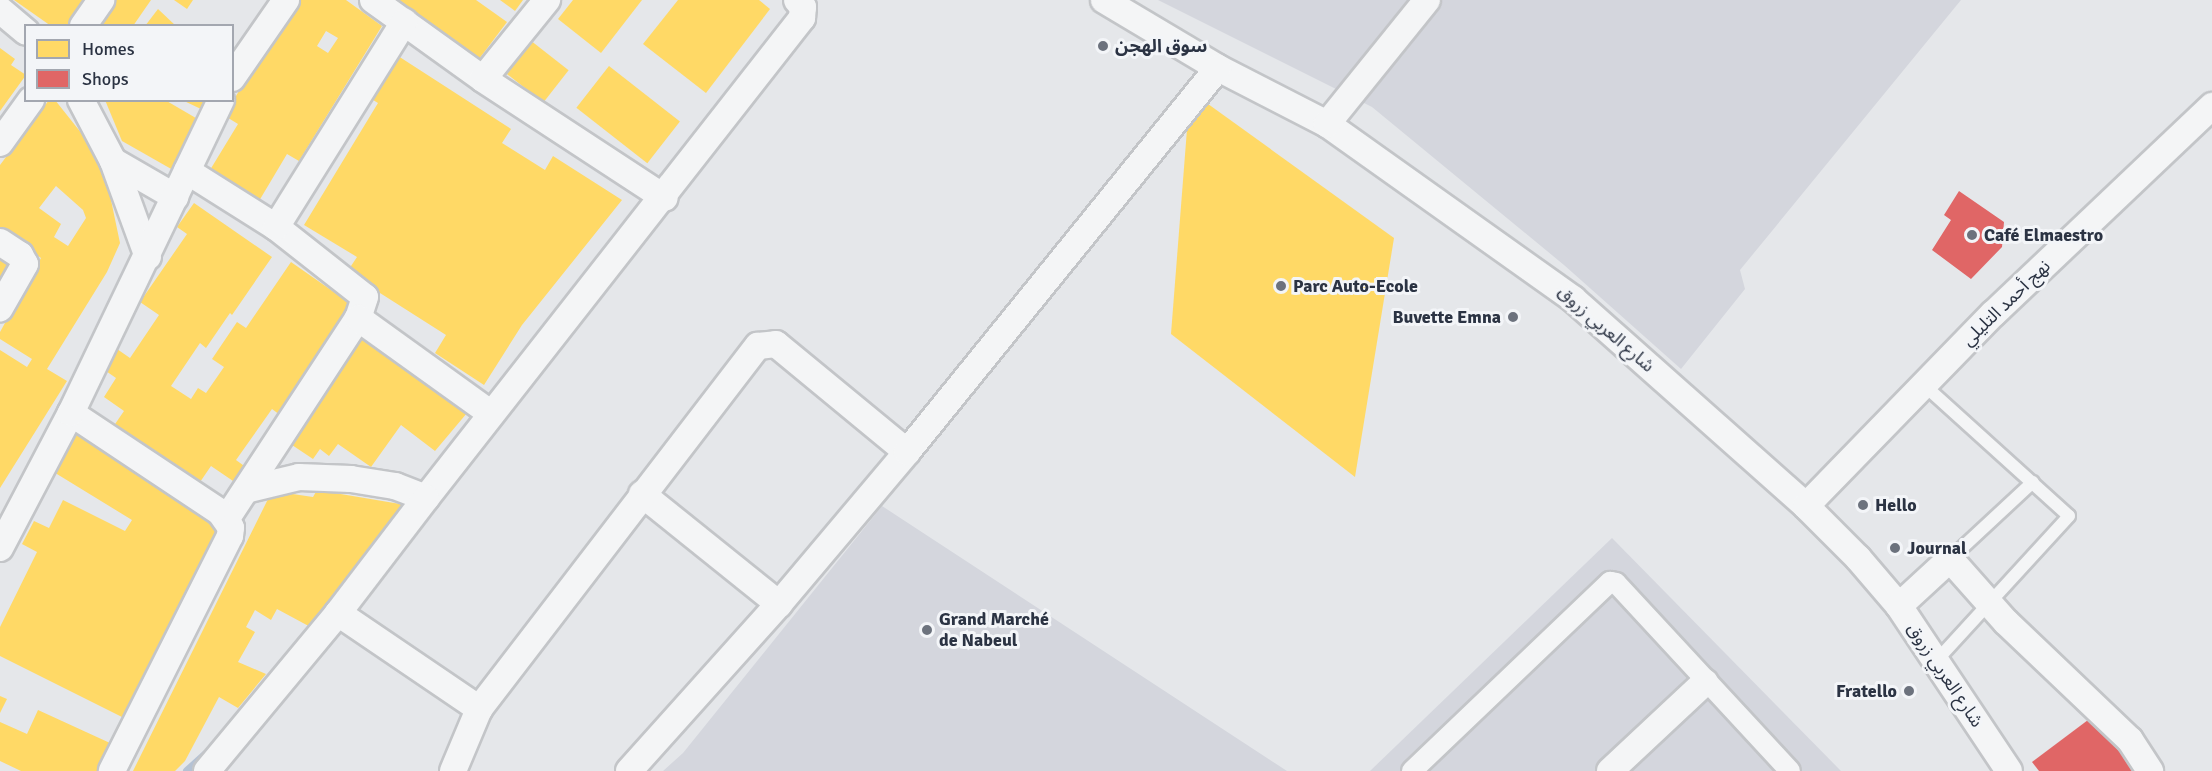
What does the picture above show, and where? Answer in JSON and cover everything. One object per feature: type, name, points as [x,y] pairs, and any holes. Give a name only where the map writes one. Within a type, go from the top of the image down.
[{"type":"street","points":[[84,24],[101,0]]},
{"type":"street","points":[[234,75],[286,0]]},
{"type":"street","points":[[374,0],[483,79],[665,198]]},
{"type":"street","points":[[483,79],[547,0]]},
{"type":"street","points":[[207,771],[338,613],[490,413],[665,198],[802,18],[803,7],[797,0]]},
{"type":"street","name":"شارع العربي زروق","points":[[1104,0],[1218,68],[1327,124],[1574,299],[1806,506],[1899,606],[2009,771]]},
{"type":"street","points":[[1327,124],[1427,0]]},
{"type":"street","points":[[0,10],[24,30]]},
{"type":"street","points":[[276,227],[404,22]]},
{"type":"street","points":[[629,771],[780,604],[908,452],[1218,68]]},
{"type":"street","points":[[0,144],[30,102]]},
{"type":"street","points":[[82,102],[113,161],[148,257]]},
{"type":"street","points":[[0,548],[71,413],[221,102]]},
{"type":"street","name":"نهج أحمد التليلي","points":[[1806,506],[1994,313],[2212,106]]},
{"type":"street","points":[[113,161],[175,197]]},
{"type":"street","points":[[187,171],[276,227],[365,297],[357,318],[249,489],[227,519]]},
{"type":"street","points":[[0,242],[20,255],[25,264],[0,308]]},
{"type":"street","points":[[357,318],[490,413]]},
{"type":"street","points":[[453,771],[479,709],[642,494],[764,343],[776,344],[908,452]]},
{"type":"street","points":[[71,413],[227,519],[230,536],[112,771]]},
{"type":"street","points":[[249,489],[299,477],[351,479],[395,486],[426,498]]},
{"type":"street","points":[[642,494],[780,604]]},
{"type":"street","points":[[1899,606],[1950,559],[1989,603],[2130,740],[2150,771]]},
{"type":"street","points":[[1412,771],[1610,582],[1616,583],[1705,682],[1790,771]]},
{"type":"street","points":[[338,613],[479,709]]},
{"type":"street","points":[[1610,771],[1705,682]]},
{"type":"lane","points":[[1924,385],[2069,516],[1935,662]]},
{"type":"lane","points":[[1950,559],[2033,482]]},
{"type":"shaded area","points":[[1158,0],[1961,0],[1740,270],[1745,289],[1681,369],[1564,265],[1372,107]]},
{"type":"shaded area","name":"Grand Marché de Nabeul","points":[[882,506],[1287,771],[663,771],[683,753]]},
{"type":"shaded area","points":[[1612,538],[1841,771],[1370,771]]},
{"type":"building: Homes","points":[[14,0],[86,0],[69,24],[48,24]]},
{"type":"building: Homes","points":[[111,0],[151,0],[134,24],[102,24],[97,20]]},
{"type":"building: Homes","points":[[174,0],[193,0],[187,9]]},
{"type":"building: Homes","points":[[299,0],[346,0],[382,26],[299,161],[287,154],[259,201],[210,170],[238,124],[225,116],[246,78]],"holes":[[[326,31],[338,38],[328,53],[317,46]]]},
{"type":"building: Homes","points":[[396,0],[476,0],[507,22],[479,59]]},
{"type":"building: Homes","points":[[500,0],[523,0],[515,11]]},
{"type":"building: Homes","points":[[573,0],[642,0],[601,53],[558,19]]},
{"type":"building: Homes","points":[[678,0],[759,0],[770,9],[706,93],[643,44]]},
{"type":"building: Homes","points":[[158,9],[174,24],[147,24]]},
{"type":"building: Homes","points":[[530,40],[569,70],[543,102],[505,72]]},
{"type":"building: Homes","points":[[0,48],[15,59],[11,65],[24,74],[24,78],[0,111]]},
{"type":"building: Homes","points":[[395,54],[511,129],[502,143],[545,170],[553,156],[622,200],[522,325],[484,385],[435,353],[446,335],[347,272],[357,257],[304,225],[378,103],[368,97]]},
{"type":"building: Homes","points":[[609,66],[680,121],[647,163],[576,108]]},
{"type":"building: Homes","name":"Parc Auto-Ecole","points":[[1190,91],[1394,238],[1355,477],[1171,334]]},
{"type":"building: Homes","points":[[47,102],[57,102],[90,144],[107,181],[120,243],[107,272],[47,369],[67,381],[0,488],[0,350],[27,367],[32,359],[0,339],[0,332],[41,258],[0,229],[0,165]],"holes":[[[56,186],[83,210],[86,218],[68,246],[54,237],[61,224],[39,208]]]},
{"type":"building: Homes","points":[[106,102],[168,102],[201,121],[173,170],[122,141]]},
{"type":"building: Homes","points":[[186,102],[203,102],[201,109]]},
{"type":"building: Homes","points":[[194,203],[272,257],[232,315],[230,313],[206,348],[200,343],[171,386],[191,399],[198,388],[206,393],[224,367],[212,359],[237,322],[246,328],[291,262],[351,304],[280,415],[272,409],[236,460],[247,468],[236,483],[211,466],[198,485],[113,427],[124,411],[104,397],[116,378],[103,369],[117,349],[130,358],[159,315],[140,302],[187,234],[177,227]]},
{"type":"building: Homes","points":[[0,258],[11,266],[0,282]]},
{"type":"building: Homes","points":[[362,336],[467,413],[435,451],[401,425],[371,467],[338,444],[329,456],[320,449],[313,459],[289,443]]},
{"type":"building: Homes","points":[[78,427],[219,528],[126,719],[0,656],[0,627],[37,552],[22,544],[34,521],[49,528],[63,500],[125,531],[132,520],[52,471]]},
{"type":"building: Homes","points":[[317,490],[406,505],[316,630],[277,609],[271,620],[255,610],[246,627],[255,632],[238,662],[266,674],[238,708],[219,697],[185,761],[175,771],[133,771],[272,491],[313,497]]},
{"type":"building: Homes","points":[[0,696],[7,699],[0,713]]},
{"type":"building: Homes","points":[[38,710],[110,743],[97,771],[21,771],[0,761],[0,722],[27,734]]},
{"type":"building: Shops","name":"Café Elmaestro","points":[[1959,191],[2004,222],[2002,247],[1971,279],[1932,250],[1951,220],[1944,215]]},
{"type":"building: Shops","points":[[2092,717],[2138,771],[2039,771],[2032,762]]},
{"type":"waterway","points":[[187,771],[206,754]]},
{"type":"place","name":"سوق الهجن","points":[[1103,46]]},
{"type":"place","name":"Café Elmaestro","points":[[1972,235]]},
{"type":"place","name":"Parc Auto-Ecole","points":[[1281,286]]},
{"type":"place","name":"Buvette Emna","points":[[1513,317]]},
{"type":"place","name":"Hello","points":[[1863,505]]},
{"type":"place","name":"Journal","points":[[1895,548]]},
{"type":"place","name":"Grand Marché de Nabeul","points":[[927,630]]},
{"type":"place","name":"Fratello","points":[[1909,691]]}]
